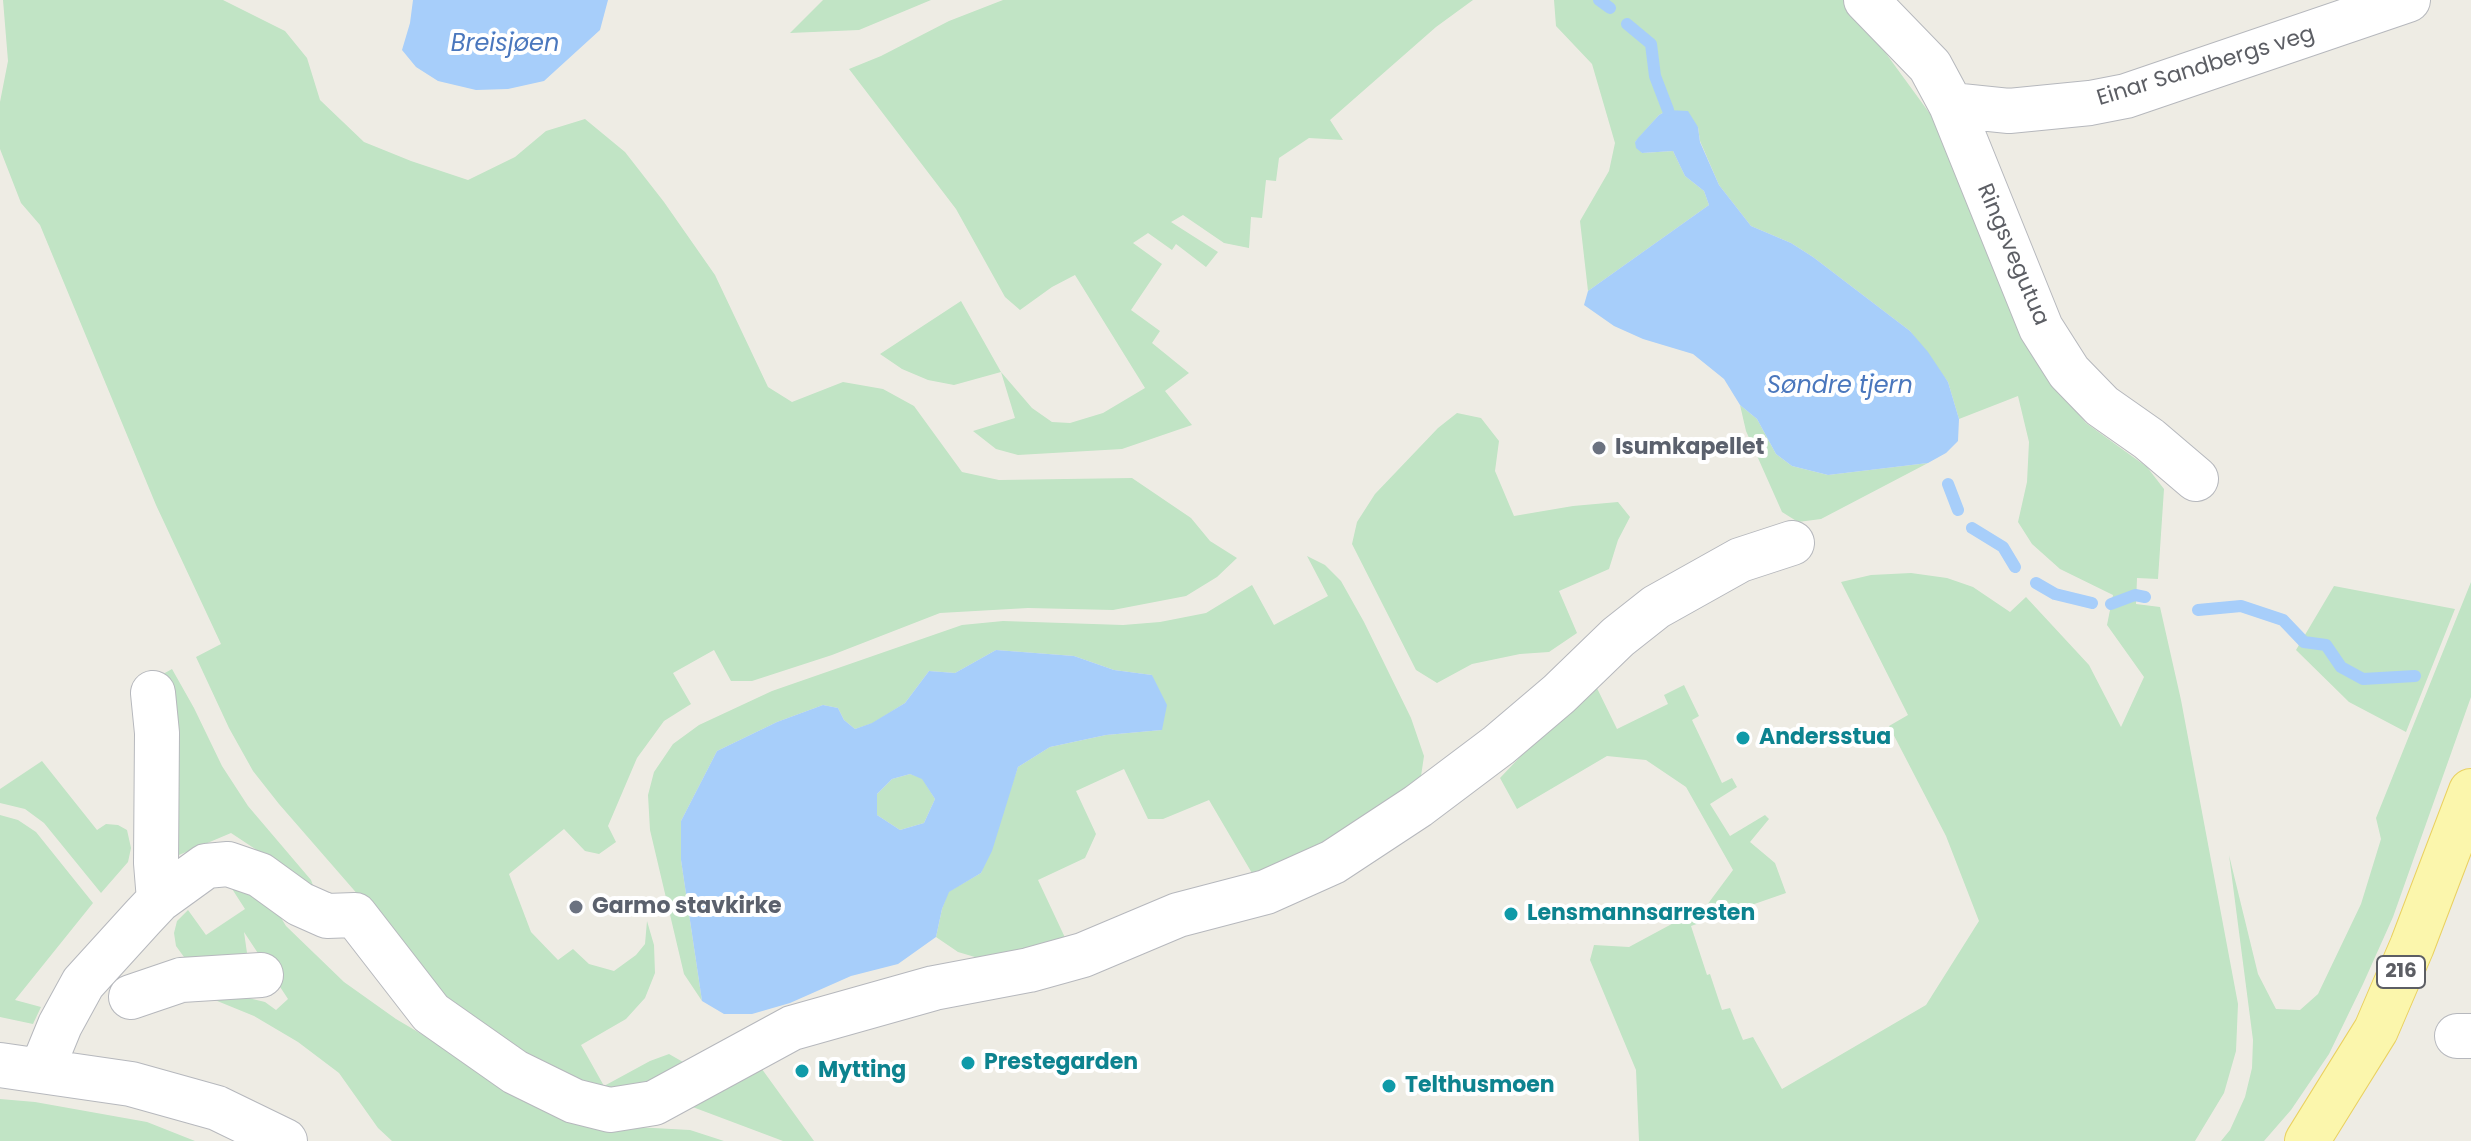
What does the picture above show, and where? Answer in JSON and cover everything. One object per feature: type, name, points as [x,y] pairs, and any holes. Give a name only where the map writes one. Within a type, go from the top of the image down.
[{"type":"main road","name":"216","points":[[2307,1141],[2376,1030],[2412,946],[2471,791]]},
{"type":"street","name":"Ringsvegutua","points":[[1866,0],[1906,15],[1951,105],[2041,328],[2069,372],[2102,406],[2149,439],[2196,479]]},
{"type":"street","name":"Einar Sandbergs veg","points":[[1951,105],[2009,111],[2126,96],[2408,0]]},
{"type":"street","points":[[21,1067],[60,1025],[83,983],[159,900],[206,866],[228,864],[260,875],[300,904],[327,916],[355,915],[431,1013],[515,1072],[574,1101],[610,1110],[654,1103],[792,1028],[934,988],[1029,970],[1083,955],[1178,915],[1266,892],[1333,862],[1418,806],[1499,745],[1559,694],[1618,637],[1656,607],[1740,560],[1792,543]]},
{"type":"street","points":[[153,693],[157,733],[156,863],[159,900]]},
{"type":"street","points":[[131,997],[181,980],[261,975]]},
{"type":"street","points":[[21,1067],[131,1084],[217,1108],[285,1141]]},
{"type":"green space","points":[[3,0],[223,0],[285,31],[307,58],[320,100],[364,142],[468,180],[515,157],[546,131],[585,119],[625,152],[715,275],[768,387],[792,402],[843,382],[883,389],[914,406],[962,472],[999,480],[1132,478],[1191,518],[1210,541],[1237,558],[1217,577],[1186,596],[1113,610],[1028,608],[940,613],[832,655],[752,681],[731,681],[714,650],[673,673],[691,704],[664,721],[637,758],[608,826],[616,842],[599,854],[585,851],[564,829],[509,874],[531,932],[558,960],[573,949],[589,964],[614,971],[645,944],[647,921],[654,945],[655,973],[645,998],[626,1019],[581,1045],[604,1086],[669,1054],[683,1062],[682,1071],[602,1100],[436,1009],[380,920],[253,771],[229,728],[196,657],[221,644],[156,505],[40,225],[21,203],[0,149],[0,102],[8,61]]},
{"type":"green space","points":[[823,0],[931,0],[859,30],[790,33]]},
{"type":"green space","points":[[1003,0],[1473,0],[1436,27],[1330,120],[1343,140],[1309,138],[1279,158],[1276,181],[1266,180],[1262,218],[1251,217],[1249,248],[1224,243],[1183,215],[1171,222],[1218,252],[1206,267],[1176,244],[1172,250],[1148,233],[1133,243],[1162,264],[1131,310],[1160,331],[1152,343],[1189,373],[1165,391],[1192,425],[1122,449],[1018,455],[996,449],[973,431],[1015,418],[1001,372],[1032,408],[1052,422],[1070,423],[1103,413],[1145,388],[1075,275],[1020,310],[1005,297],[956,209],[849,69],[949,21]]},
{"type":"green space","points":[[1554,0],[1847,0],[1944,133],[2056,387],[2086,423],[2147,467],[2164,489],[2158,579],[2137,578],[2136,604],[2160,607],[2181,700],[2238,1004],[2236,1051],[2224,1093],[2195,1141],[1639,1141],[1636,1070],[1590,960],[1594,945],[1629,947],[1707,905],[1733,870],[1686,787],[1646,760],[1607,756],[1517,809],[1500,778],[1593,680],[1617,729],[1668,704],[1664,695],[1684,685],[1699,716],[1692,720],[1722,783],[1732,778],[1737,787],[1710,804],[1730,836],[1765,815],[1769,819],[1750,842],[1775,863],[1786,893],[1691,926],[1722,1010],[1730,1008],[1743,1040],[1753,1037],[1782,1089],[1926,1005],[1979,921],[1946,836],[1889,726],[1908,715],[1841,582],[1871,575],[1911,573],[1947,578],[1973,587],[2010,612],[2026,597],[2089,665],[2121,727],[2144,677],[2107,625],[2113,595],[2060,569],[2032,544],[2018,522],[2027,482],[2029,442],[2018,396],[1959,419],[1948,382],[1910,331],[1813,257],[1791,243],[1751,226],[1719,185],[1700,141],[1698,127],[1668,110],[1659,115],[1635,142],[1642,153],[1673,151],[1685,176],[1704,191],[1709,205],[1588,291],[1580,221],[1609,171],[1615,143],[1592,64],[1556,26]]},
{"type":"green space","points":[[961,301],[1001,372],[954,385],[928,380],[902,369],[880,354]]},
{"type":"green space","points":[[1740,405],[1757,419],[1776,454],[1792,466],[1828,475],[1928,463],[1821,519],[1798,522],[1782,512],[1746,431]]},
{"type":"green space","points":[[1457,413],[1481,418],[1499,441],[1495,471],[1514,516],[1618,502],[1630,517],[1618,540],[1609,569],[1559,591],[1577,633],[1549,652],[1520,654],[1472,664],[1437,683],[1416,670],[1352,544],[1357,522],[1375,494],[1438,428]]},
{"type":"green space","points":[[1307,556],[1325,565],[1341,581],[1411,718],[1424,756],[1420,783],[1397,804],[1256,880],[1209,800],[1163,819],[1148,819],[1124,769],[1076,791],[1096,834],[1085,858],[1038,880],[1068,944],[985,960],[958,952],[936,937],[942,909],[948,892],[981,873],[1018,767],[1050,747],[1106,735],[1162,730],[1152,675],[1114,670],[1074,656],[996,650],[955,673],[929,671],[905,703],[873,723],[855,729],[844,720],[838,708],[823,705],[777,722],[717,751],[681,821],[681,860],[702,1001],[684,974],[650,830],[648,795],[654,772],[673,744],[699,725],[772,691],[962,625],[1003,621],[1123,625],[1160,622],[1206,613],[1252,585],[1274,625],[1328,596]]},
{"type":"green space","points":[[2471,582],[2471,697],[2393,917],[2329,1054],[2291,1110],[2264,1141],[2221,1141],[2230,1130],[2245,1097],[2252,1068],[2253,1040],[2229,855],[2258,974],[2276,1009],[2300,1010],[2318,994],[2361,904],[2381,839],[2376,818]]},
{"type":"green space","points":[[2334,586],[2455,609],[2406,732],[2349,702],[2296,650]]},
{"type":"green space","points":[[172,669],[222,766],[248,806],[311,880],[314,888],[231,833],[179,855],[171,843],[163,674]]},
{"type":"green space","points":[[42,761],[97,830],[106,824],[127,830],[131,848],[128,862],[101,893],[44,823],[25,809],[0,803],[0,789]]},
{"type":"green space","points":[[910,774],[922,778],[935,799],[924,823],[900,830],[877,815],[877,794],[892,779]]},
{"type":"green space","points":[[0,815],[18,820],[36,832],[93,903],[15,1000],[41,1007],[33,1024],[0,1017]]},
{"type":"green space","points":[[227,881],[275,908],[286,926],[344,982],[396,1019],[445,1048],[598,1125],[690,1130],[724,1141],[392,1141],[378,1128],[339,1073],[298,1042],[254,1016],[205,996],[207,988],[265,1002],[276,1010],[288,999],[244,932],[247,953],[241,959],[192,962],[176,946],[174,933],[177,921],[188,910],[206,935],[245,909]]},
{"type":"green space","points":[[759,1065],[814,1141],[783,1141],[682,1103]]},
{"type":"green space","points":[[0,1099],[35,1102],[147,1122],[195,1141],[0,1141]]},
{"type":"water","name":"Breisjøen","points":[[413,0],[608,0],[600,30],[544,81],[508,89],[476,90],[438,81],[416,67],[402,50]]},
{"type":"water","name":"Søndre tjern","points":[[1668,110],[1688,111],[1698,127],[1700,142],[1719,185],[1751,226],[1791,243],[1813,257],[1910,331],[1928,352],[1948,382],[1959,419],[1958,441],[1946,453],[1928,463],[1828,475],[1792,466],[1776,454],[1757,419],[1740,405],[1724,379],[1693,354],[1643,339],[1614,326],[1584,305],[1588,291],[1709,205],[1704,191],[1685,176],[1673,151],[1642,153],[1636,148],[1638,138],[1659,115]]},
{"type":"water","points":[[996,650],[1074,656],[1114,670],[1152,675],[1167,705],[1162,730],[1106,735],[1050,747],[1018,767],[992,851],[981,873],[949,892],[936,937],[898,964],[851,976],[790,1003],[752,1014],[724,1014],[702,1001],[681,860],[681,821],[717,751],[777,722],[823,705],[838,708],[844,720],[855,729],[872,723],[905,703],[929,671],[955,673]],"holes":[[[910,774],[922,779],[935,799],[924,823],[900,830],[877,815],[877,794],[892,779]]]},
{"type":"waterway","points":[[1599,0],[1610,8]]},
{"type":"waterway","points":[[1627,24],[1651,44],[1655,76],[1668,110]]},
{"type":"waterway","points":[[1948,484],[1958,510]]},
{"type":"waterway","points":[[1972,528],[2003,547],[2015,567]]},
{"type":"waterway","points":[[2036,583],[2055,594],[2092,603]]},
{"type":"waterway","points":[[2111,604],[2135,595],[2145,597]]},
{"type":"waterway","points":[[2198,610],[2241,606],[2283,620],[2304,642],[2326,645],[2341,667],[2363,679],[2415,676]]},
{"type":"place","name":"Isumkapellet","points":[[1599,448]]},
{"type":"place","name":"Andersstua","points":[[1743,738]]},
{"type":"place","name":"Garmo stavkirke","points":[[576,907]]},
{"type":"place","name":"Lensmannsarresten","points":[[1511,914]]},
{"type":"place","name":"Prestegarden","points":[[968,1063]]},
{"type":"place","name":"Mytting","points":[[802,1071]]},
{"type":"place","name":"Telthusmoen","points":[[1389,1086]]}]
